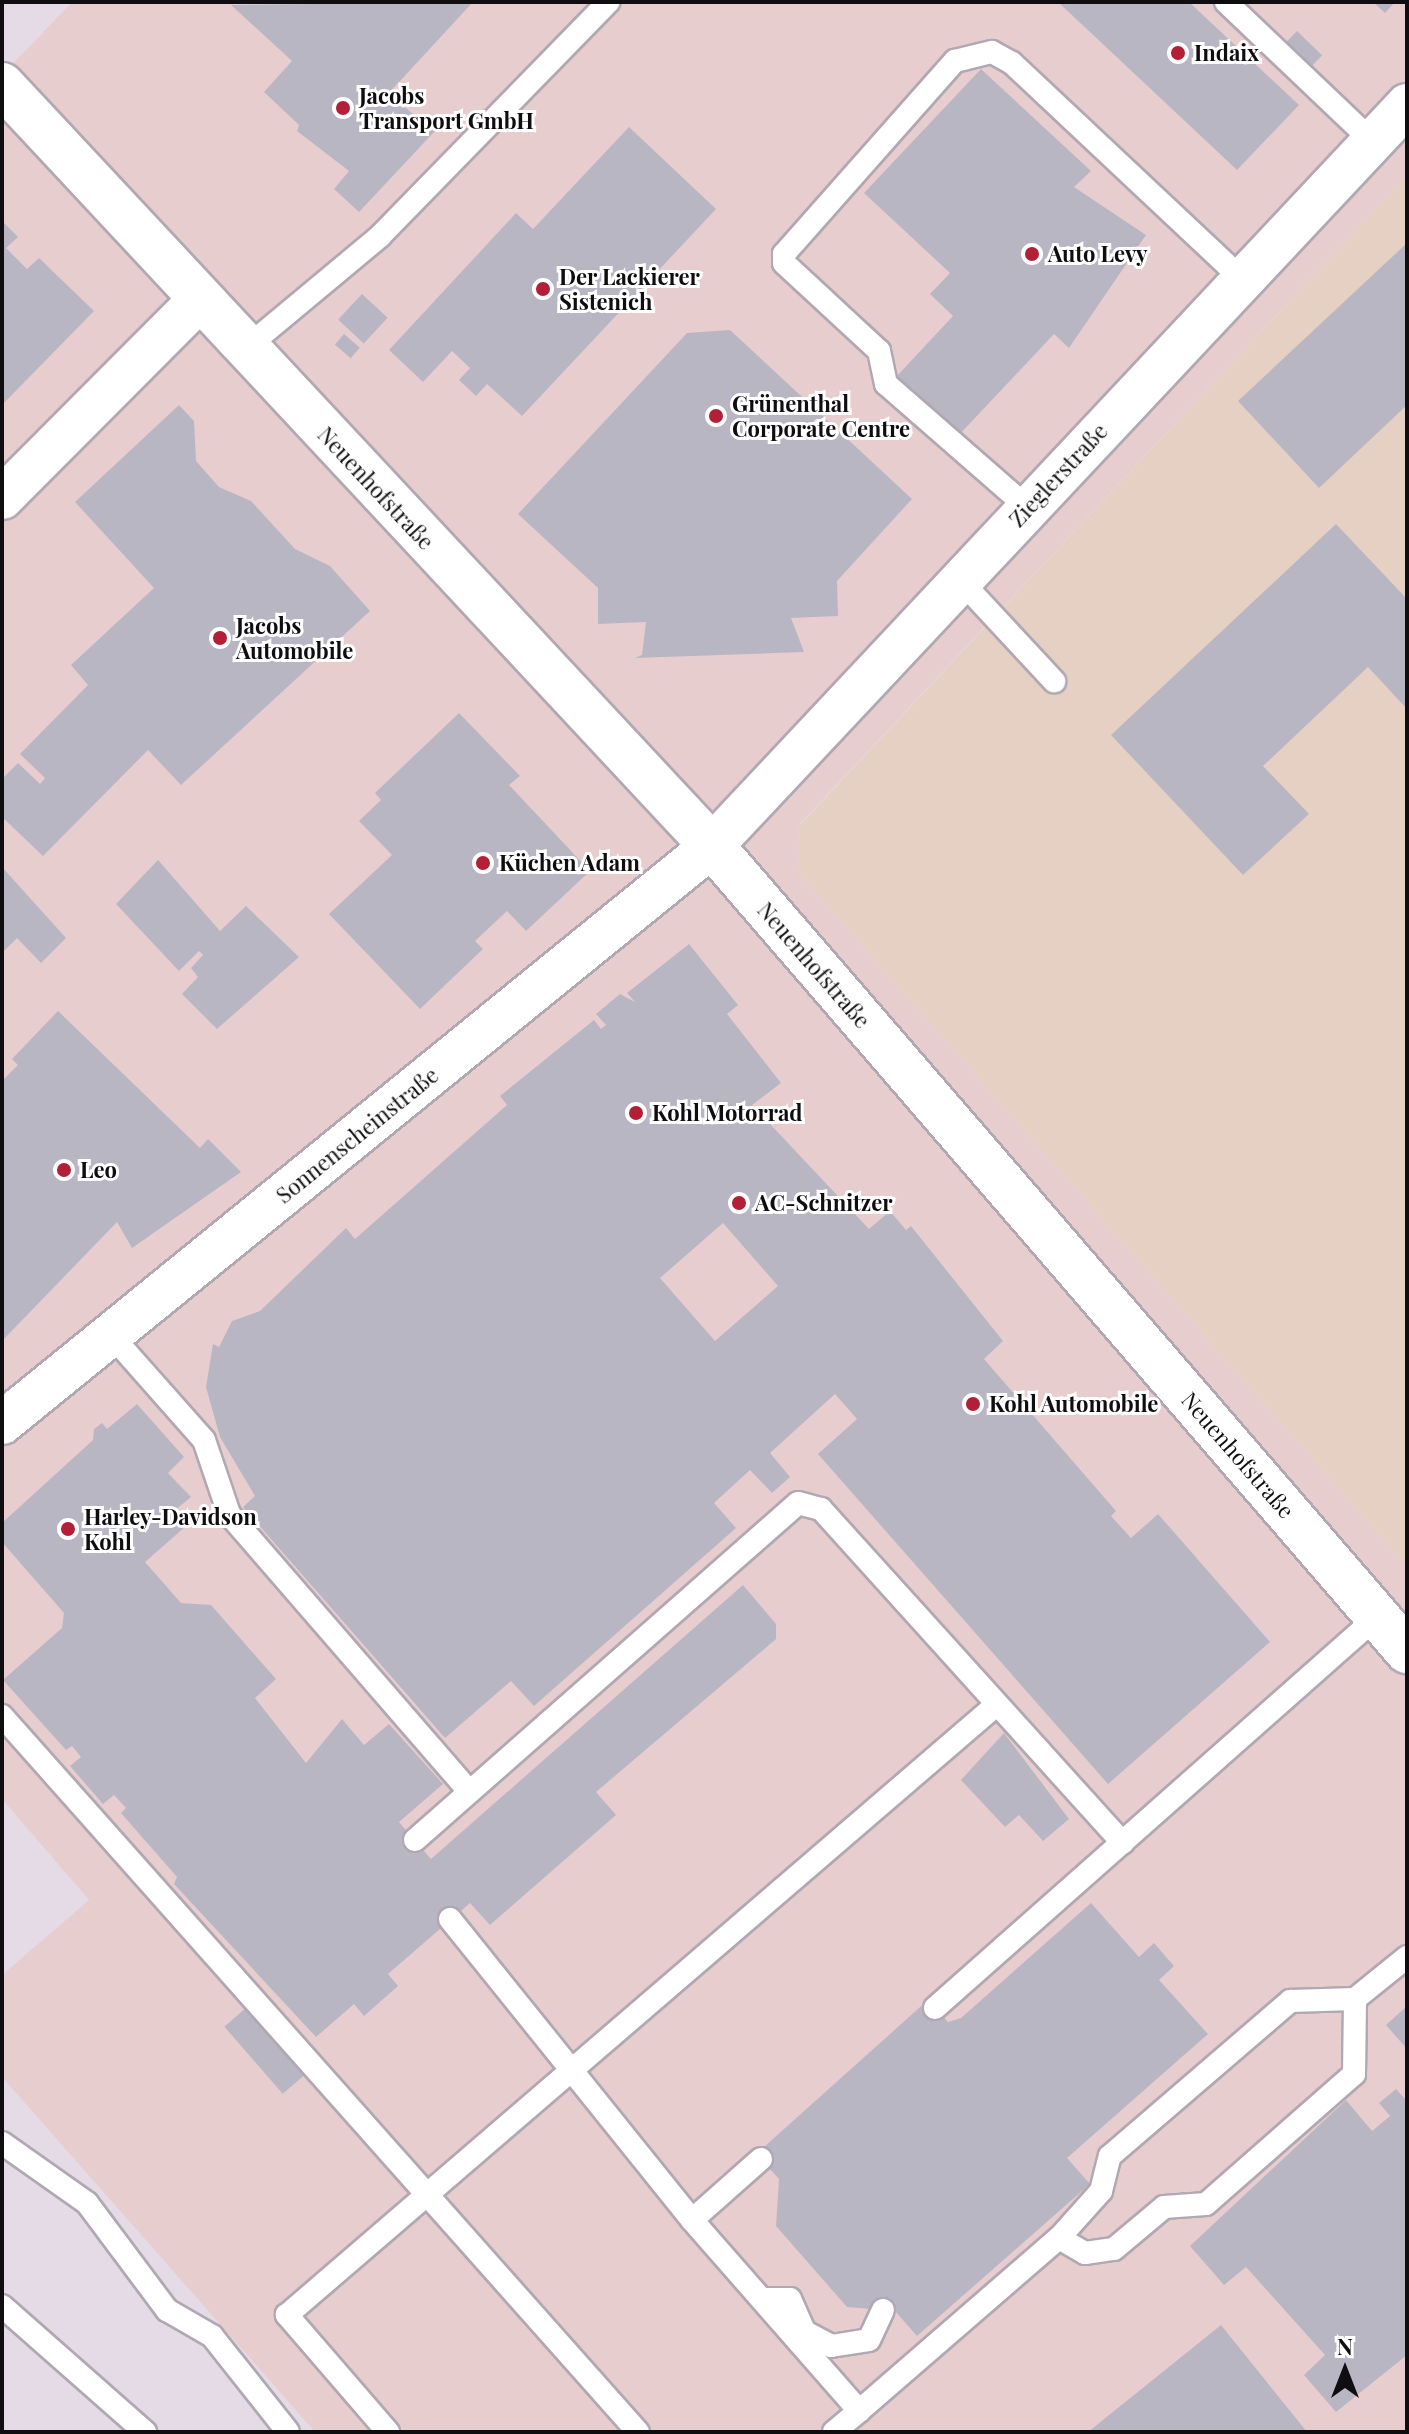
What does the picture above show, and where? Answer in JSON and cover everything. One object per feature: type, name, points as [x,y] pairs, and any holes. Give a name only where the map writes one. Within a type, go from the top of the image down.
[{"type":"street","name":"Neuenhofstraße","points":[[2,85],[712,846],[1407,1651]]},
{"type":"street","name":"Zieglerstraße","points":[[712,846],[1407,105]]},
{"type":"street","points":[[2,498],[201,298]]},
{"type":"street","name":"Sonnenscheinstraße","points":[[2,1423],[712,846]]},
{"type":"lane","points":[[247,347],[380,236],[608,2]]},
{"type":"lane","points":[[1226,2],[1373,142]]},
{"type":"lane","points":[[1027,507],[886,384],[879,351],[784,263],[784,254],[955,61],[992,52],[1012,63],[1243,280]]},
{"type":"lane","points":[[961,581],[1054,681]]},
{"type":"lane","points":[[111,1335],[204,1440],[229,1514],[469,1791]]},
{"type":"lane","points":[[415,1840],[798,1503],[821,1509],[995,1706],[1123,1843]]},
{"type":"lane","points":[[935,2008],[1377,1617]]},
{"type":"lane","points":[[388,2432],[287,2315],[995,1706]]},
{"type":"lane","points":[[2,1716],[638,2432]]},
{"type":"lane","points":[[450,1919],[692,2220],[859,2411]]},
{"type":"lane","points":[[834,2432],[1059,2238],[1101,2191],[1110,2156],[1290,2001],[1355,1999],[1407,1957]]},
{"type":"lane","points":[[1059,2238],[1085,2253],[1114,2249],[1164,2207],[1206,2204],[1354,2074],[1355,1999]]},
{"type":"lane","points":[[2,2143],[87,2203],[167,2310],[212,2336],[288,2432]]},
{"type":"lane","points":[[692,2220],[761,2159]]},
{"type":"lane","points":[[762,2299],[790,2299],[805,2332],[831,2346],[869,2340],[883,2310]]},
{"type":"lane","points":[[2,2306],[133,2428]]},
{"type":"shaded area","points":[[72,2],[1407,2],[1407,176],[800,824],[798,872],[1407,1567],[1407,2432],[315,2432],[2,2077],[2,1975],[89,1900],[2,1799],[2,75]]},
{"type":"shaded area","points":[[1407,176],[1407,1567],[798,872],[800,825]]},
{"type":"building","name":"Jacobs Transport GmbH","points":[[473,2],[388,94],[435,131],[359,212],[334,189],[349,171],[297,131],[299,125],[264,92],[292,61],[231,5]]},
{"type":"building","name":"Indaix","points":[[1058,2],[1189,2],[1299,105],[1237,170]]},
{"type":"building","points":[[1373,2],[1395,2],[1385,13]]},
{"type":"building","points":[[1297,31],[1322,55],[1310,68],[1284,44]]},
{"type":"building","name":"Auto Levy","points":[[981,69],[1091,171],[1074,187],[1146,235],[1069,348],[1054,334],[958,436],[896,377],[953,316],[930,294],[950,273],[864,193]]},
{"type":"building","name":"Der Lackierer Sistenich","points":[[629,127],[716,209],[522,416],[487,384],[476,396],[459,380],[470,368],[452,351],[423,382],[389,350],[516,213],[533,229]]},
{"type":"building","points":[[2,221],[18,237],[6,248],[27,269],[39,258],[94,311],[2,405]]},
{"type":"building","points":[[1407,243],[1407,405],[1319,488],[1238,401]]},
{"type":"building","points":[[362,294],[388,318],[364,343],[338,320]]},
{"type":"building","name":"Grünenthal Corporate Centre","points":[[730,330],[912,499],[837,581],[838,616],[791,618],[804,652],[635,658],[642,655],[646,622],[598,624],[598,588],[518,514],[687,333]]},
{"type":"building","points":[[344,334],[360,348],[351,358],[335,345]]},
{"type":"building","name":"Jacobs Automobile","points":[[179,405],[194,421],[196,461],[219,487],[251,501],[295,549],[330,566],[370,611],[181,785],[148,750],[43,856],[2,817],[2,779],[18,763],[40,784],[45,778],[20,754],[88,685],[71,665],[154,588],[75,502]]},
{"type":"building","points":[[1336,524],[1407,599],[1407,709],[1368,667],[1263,766],[1309,814],[1243,875],[1111,735]]},
{"type":"building","name":"Küchen Adam","points":[[459,713],[520,776],[509,785],[590,871],[526,931],[507,911],[475,941],[483,949],[420,1009],[329,914],[392,855],[359,821],[381,800],[375,793]]},
{"type":"building","points":[[158,860],[220,931],[246,906],[299,957],[217,1029],[182,994],[198,977],[191,968],[203,955],[199,951],[179,971],[116,904]]},
{"type":"building","points":[[2,867],[66,938],[41,963],[17,938],[2,953]]},
{"type":"building","points":[[689,944],[738,1005],[727,1014],[781,1083],[752,1105],[869,1229],[890,1211],[906,1230],[911,1226],[1003,1341],[984,1359],[1116,1511],[1111,1516],[1131,1538],[1158,1514],[1270,1642],[1108,1784],[818,1454],[857,1419],[835,1394],[770,1453],[790,1477],[772,1493],[750,1470],[714,1503],[736,1528],[534,1706],[511,1681],[445,1738],[243,1507],[255,1496],[220,1437],[206,1387],[213,1344],[219,1347],[232,1321],[260,1311],[346,1228],[355,1239],[507,1105],[500,1096],[594,1020],[601,1029],[606,1025],[596,1014],[620,994],[635,1002],[627,993]],"holes":[[[723,1223],[778,1286],[715,1341],[660,1278]]]},
{"type":"building","points":[[58,1011],[200,1148],[208,1139],[241,1172],[132,1248],[117,1222],[2,1341],[2,1081],[18,1065],[12,1059]]},
{"type":"building","points":[[137,1404],[184,1457],[168,1473],[191,1497],[173,1512],[185,1527],[145,1562],[181,1603],[211,1605],[276,1679],[255,1698],[306,1763],[342,1719],[364,1745],[389,1724],[443,1784],[399,1822],[431,1859],[743,1585],[776,1624],[776,1639],[596,1792],[616,1815],[490,1925],[470,1903],[388,1974],[398,1986],[364,2016],[354,2004],[316,2037],[174,1884],[177,1877],[121,1813],[126,1808],[114,1795],[103,1804],[70,1766],[81,1757],[72,1746],[66,1750],[3,1680],[62,1628],[64,1613],[2,1542],[2,1523],[93,1440],[94,1429],[102,1423],[107,1429]]},
{"type":"building","points":[[1004,1733],[1069,1819],[1043,1841],[1019,1815],[1005,1827],[961,1780]]},
{"type":"building","points":[[1091,1903],[1139,1957],[1154,1943],[1174,1966],[1159,1980],[1208,2034],[1067,2158],[1090,2184],[917,2336],[895,2311],[847,2307],[776,2226],[779,2179],[756,2154],[928,2000],[948,2022],[961,2018]]},
{"type":"building","points":[[1407,2006],[1407,2049],[1386,2025]]},
{"type":"building","points":[[247,2007],[305,2074],[283,2094],[224,2027]]},
{"type":"building","points":[[1396,2089],[1407,2101],[1407,2355],[1336,2412],[1304,2375],[1325,2355],[1246,2267],[1224,2285],[1190,2246],[1346,2100],[1372,2131],[1390,2116],[1379,2103]]},
{"type":"building","points":[[1221,2325],[1307,2432],[1088,2432]]},
{"type":"place","name":"Indaix","points":[[1178,53]]},
{"type":"place","name":"Jacobs Transport GmbH","points":[[343,108]]},
{"type":"place","name":"Auto Levy","points":[[1032,254]]},
{"type":"place","name":"Der Lackierer Sistenich","points":[[543,289]]},
{"type":"place","name":"Grünenthal Corporate Centre","points":[[716,416]]},
{"type":"place","name":"Jacobs Automobile","points":[[220,638]]},
{"type":"place","name":"Küchen Adam","points":[[483,863]]},
{"type":"place","name":"Kohl Motorrad","points":[[636,1113]]},
{"type":"place","name":"Leo","points":[[64,1170]]},
{"type":"place","name":"AC-Schnitzer","points":[[739,1203]]},
{"type":"place","name":"Kohl Automobile","points":[[973,1404]]},
{"type":"place","name":"Harley-Davidson Kohl","points":[[68,1529]]}]
